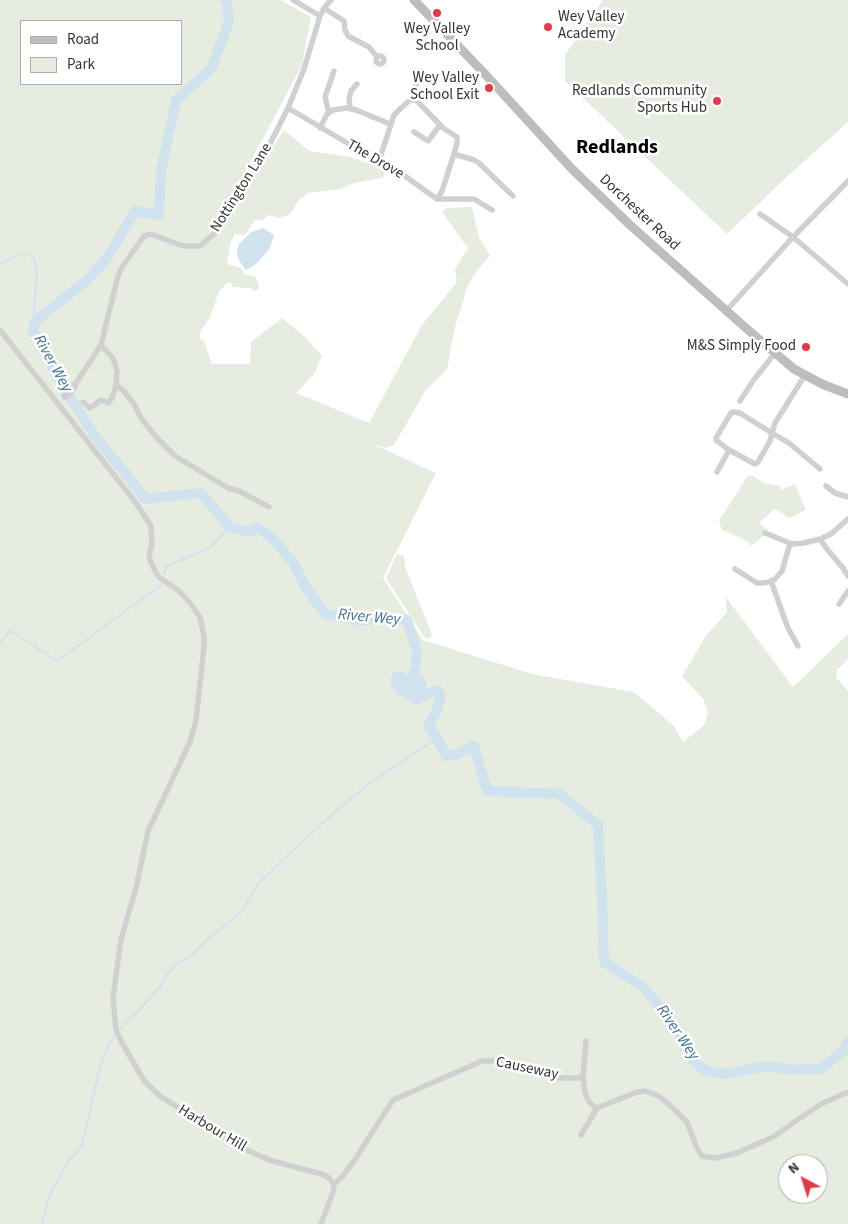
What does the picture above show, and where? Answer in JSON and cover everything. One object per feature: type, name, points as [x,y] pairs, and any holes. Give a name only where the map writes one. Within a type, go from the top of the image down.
[{"type":"main road","name":"Dorchester Road","points":[[414,0],[572,169],[630,225],[794,369],[822,384],[848,394]]},
{"type":"street","points":[[293,0],[320,16]]},
{"type":"street","name":"Nottington Lane","points":[[74,386],[101,345],[118,276],[122,267],[144,236],[151,234],[183,246],[200,246],[216,233],[266,152],[288,108],[304,70],[320,16],[330,0]]},
{"type":"street","points":[[324,8],[344,21],[348,36],[369,46],[377,57]]},
{"type":"street","points":[[329,112],[324,97],[334,71]]},
{"type":"street","points":[[413,100],[417,83]]},
{"type":"street","points":[[350,108],[349,99],[351,91],[357,84]]},
{"type":"street","points":[[379,161],[394,114],[410,100],[418,102],[440,125],[457,136],[454,154],[442,191],[437,198]]},
{"type":"street","name":"The Drove","points":[[288,108],[349,144],[354,150],[388,164],[437,198]]},
{"type":"street","points":[[320,128],[329,112],[340,108],[350,108],[390,124]]},
{"type":"street","points":[[414,132],[428,140],[440,125]]},
{"type":"street","points":[[454,154],[479,163],[513,196]]},
{"type":"street","points":[[726,311],[793,237],[848,181]]},
{"type":"street","points":[[437,198],[474,199],[492,210]]},
{"type":"street","points":[[760,214],[793,237],[848,284]]},
{"type":"street","points":[[0,330],[56,400],[65,396],[74,386]]},
{"type":"street","points":[[83,402],[90,408],[101,400],[108,403],[112,398],[116,385],[117,371],[113,358],[101,345]]},
{"type":"street","points":[[740,401],[775,353]]},
{"type":"street","points":[[804,375],[774,423],[772,433],[770,441],[756,464],[729,450],[718,442],[716,438],[733,412],[740,413],[772,433],[789,443],[820,469]]},
{"type":"street","points":[[116,385],[123,390],[134,404],[141,418],[156,437],[175,456],[228,488],[240,491],[268,507]]},
{"type":"street","name":"Harbour Hill","points":[[56,400],[141,510],[151,526],[152,546],[149,553],[156,573],[179,591],[190,603],[200,617],[204,636],[196,720],[190,742],[148,831],[136,888],[121,939],[113,998],[117,1033],[145,1082],[166,1100],[245,1149],[269,1160],[321,1174],[328,1177],[334,1184]]},
{"type":"street","points":[[717,472],[729,450]]},
{"type":"street","points":[[826,486],[834,492],[848,497]]},
{"type":"street","points":[[765,533],[792,544],[804,543],[820,539],[837,530],[848,519]]},
{"type":"street","points":[[820,539],[848,576]]},
{"type":"street","points":[[735,568],[758,583],[771,581],[782,571],[789,547],[792,544]]},
{"type":"street","points":[[771,581],[788,628],[798,646]]},
{"type":"street","points":[[839,604],[848,591]]},
{"type":"street","points":[[586,1041],[583,1078],[585,1092],[588,1100],[597,1108]]},
{"type":"street","name":"Causeway","points":[[334,1184],[351,1165],[393,1100],[482,1061],[498,1062],[539,1070],[560,1078],[583,1078]]},
{"type":"street","points":[[581,1135],[597,1108],[637,1092],[651,1093],[660,1097],[687,1122],[702,1156],[715,1158],[737,1153],[775,1136],[821,1104],[848,1092]]},
{"type":"street","points":[[321,1224],[333,1192],[334,1184]]},
{"type":"green space","points":[[0,0],[281,0],[311,17],[302,65],[220,219],[216,235],[284,130],[309,151],[351,157],[385,170],[384,175],[381,178],[354,183],[341,189],[308,193],[299,200],[290,214],[279,218],[269,215],[263,220],[255,220],[245,235],[235,233],[230,245],[227,264],[241,268],[245,275],[255,276],[259,285],[258,289],[254,291],[250,288],[233,287],[231,283],[227,283],[219,291],[210,317],[199,334],[200,339],[204,341],[212,364],[250,364],[251,342],[282,318],[305,337],[322,356],[314,374],[296,393],[369,423],[422,325],[457,282],[455,269],[468,248],[442,212],[447,208],[472,207],[479,238],[490,255],[468,285],[455,327],[447,369],[426,390],[394,445],[385,448],[370,443],[436,473],[383,578],[423,640],[532,674],[634,692],[674,726],[683,742],[704,725],[708,714],[704,700],[682,676],[706,636],[727,612],[725,596],[793,687],[848,634],[848,659],[837,670],[836,677],[848,691],[848,1224],[0,1224]]},
{"type":"green space","name":"Redlands Community Sports Hub","points":[[603,0],[848,0],[848,122],[727,234],[565,81],[565,55]]},
{"type":"green space","points":[[751,475],[765,483],[780,486],[781,490],[795,484],[806,510],[789,518],[775,509],[759,523],[768,530],[751,546],[747,541],[722,530],[719,521],[747,477]]},
{"type":"green space","points":[[397,554],[404,556],[405,567],[432,635],[429,639],[424,637],[386,578]]},
{"type":"water","points":[[263,228],[274,235],[270,248],[256,264],[246,270],[238,259],[239,244],[251,232]]},
{"type":"waterway","name":"River Wey","points":[[226,0],[229,21],[212,68],[176,100],[161,171],[159,215],[135,211],[108,257],[86,281],[35,321],[33,330],[57,377],[93,433],[146,499],[201,493],[230,527],[247,532],[258,528],[271,537],[293,562],[305,586],[325,614],[358,620],[407,620],[417,652],[414,674],[421,682],[421,687],[414,687],[401,676],[396,678],[396,683],[400,690],[416,699],[438,690],[441,695],[437,711],[428,726],[437,738],[446,756],[455,755],[474,746],[487,791],[560,794],[598,825],[604,962],[643,987],[673,1023],[690,1058],[706,1071],[725,1074],[768,1066],[794,1070],[820,1069],[843,1051],[848,1041]]},
{"type":"waterway","points":[[0,263],[22,254],[27,254],[34,258],[37,271],[35,321]]},
{"type":"waterway","points":[[164,574],[166,566],[210,548],[230,527]]},
{"type":"waterway","points":[[0,642],[11,631],[57,661],[161,584]]},
{"type":"waterway","points":[[42,1224],[50,1194],[68,1162],[82,1145],[100,1067],[110,1042],[125,1023],[159,988],[177,963],[191,956],[208,939],[243,911],[257,885],[292,851],[367,785],[437,738]]},
{"type":"place","name":"Wey Valley School","points":[[437,13]]},
{"type":"place","name":"Wey Valley Academy","points":[[548,27]]},
{"type":"place","name":"Wey Valley School Exit","points":[[489,88]]},
{"type":"place","name":"Redlands Community Sports Hub","points":[[717,101]]},
{"type":"place","name":"M&S Simply Food","points":[[806,347]]},
{"type":"district","name":"Redlands","points":[[617,149]]}]
